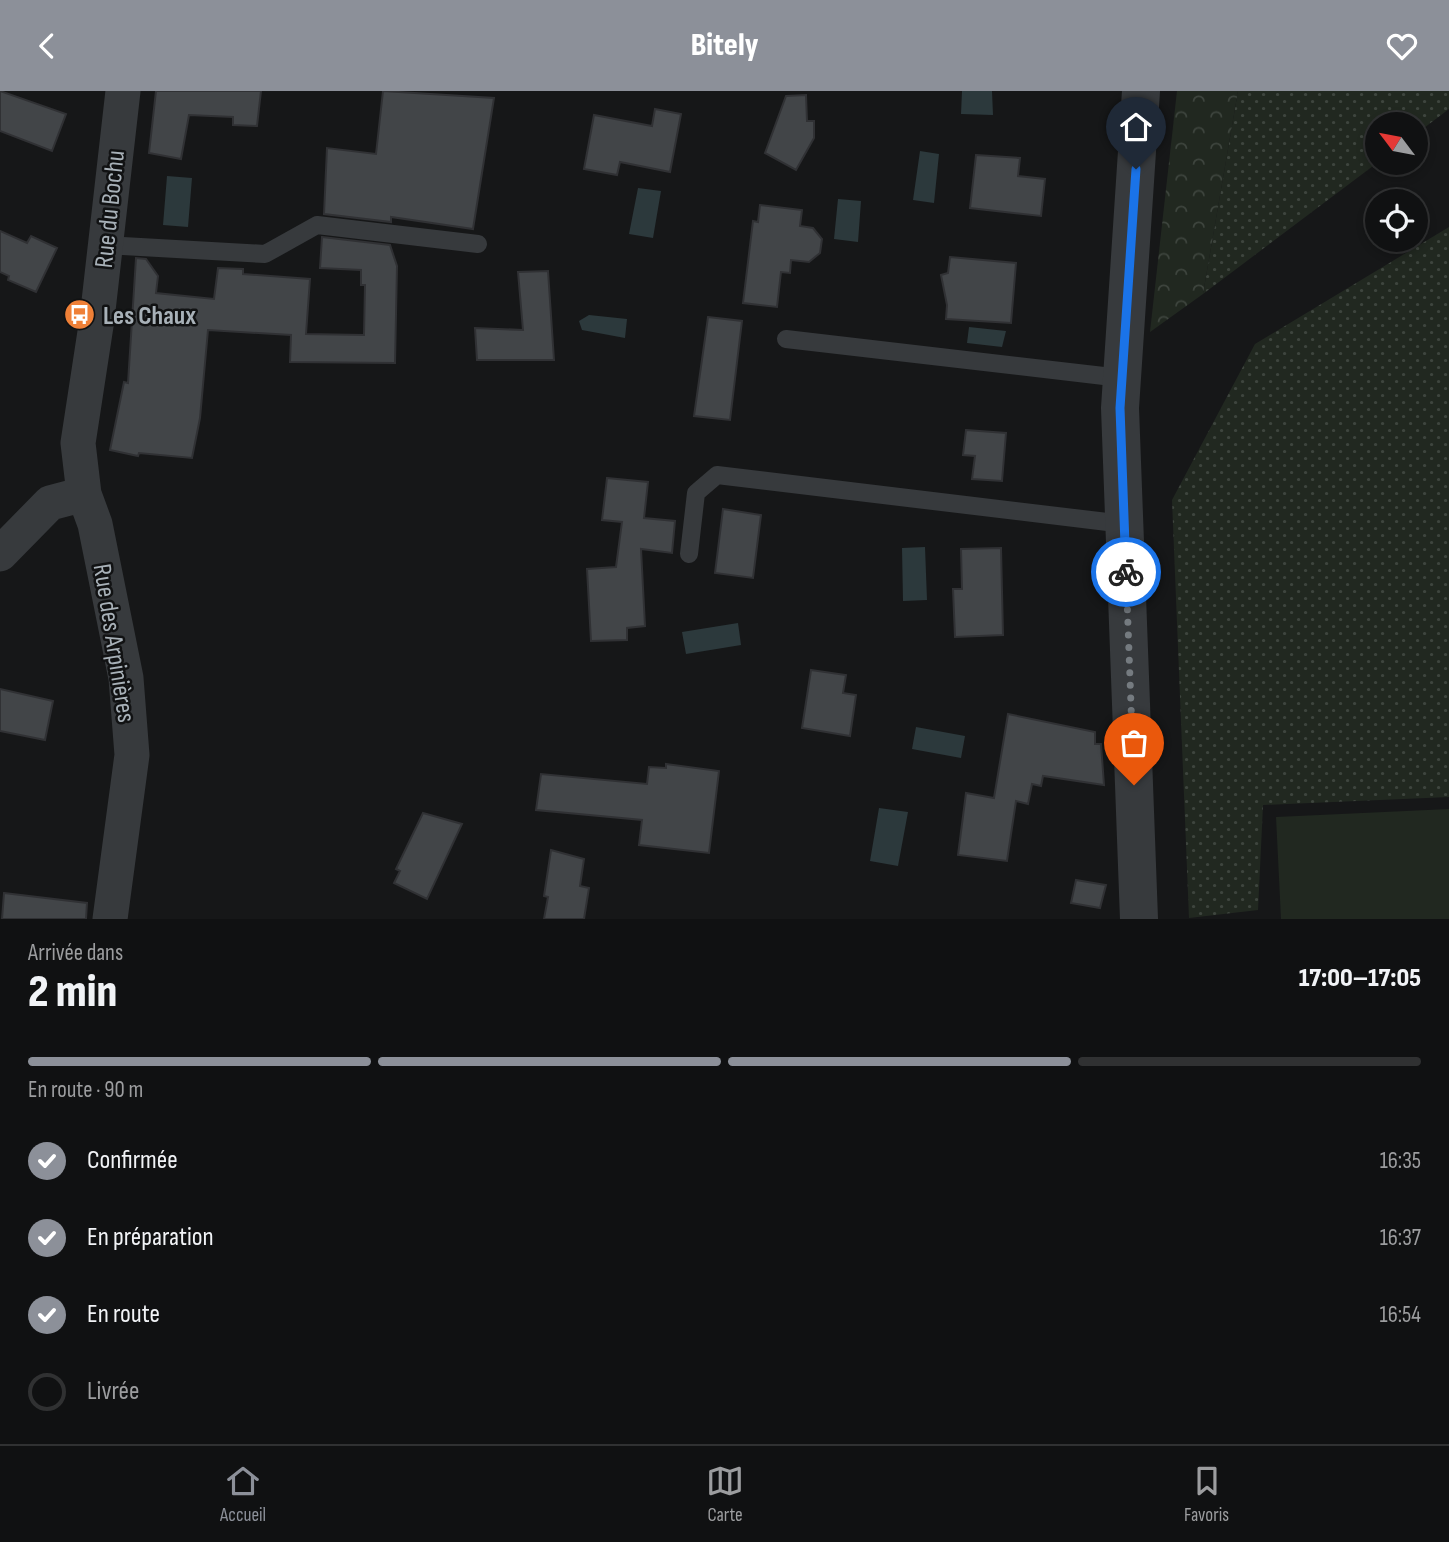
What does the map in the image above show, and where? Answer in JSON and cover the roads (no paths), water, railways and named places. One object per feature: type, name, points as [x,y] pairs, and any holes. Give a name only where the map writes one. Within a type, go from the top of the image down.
[{"type":"street","name":"Rue du Bochu","points":[[84,494],[78,443],[123,91]]},
{"type":"street","points":[[1139,919],[1121,379],[1141,91]]},
{"type":"street","points":[[0,554],[50,503],[84,494]]},
{"type":"street","name":"Rue des Arpinières","points":[[84,494],[95,524],[126,678],[132,755],[110,919]]},
{"type":"lane","points":[[105,245],[265,254],[317,225],[478,244]]},
{"type":"lane","points":[[786,339],[1121,379]]},
{"type":"lane","points":[[689,554],[696,493],[717,475],[1124,524]]},
{"type":"place","name":"Les Chaux","points":[[80,315]]}]
